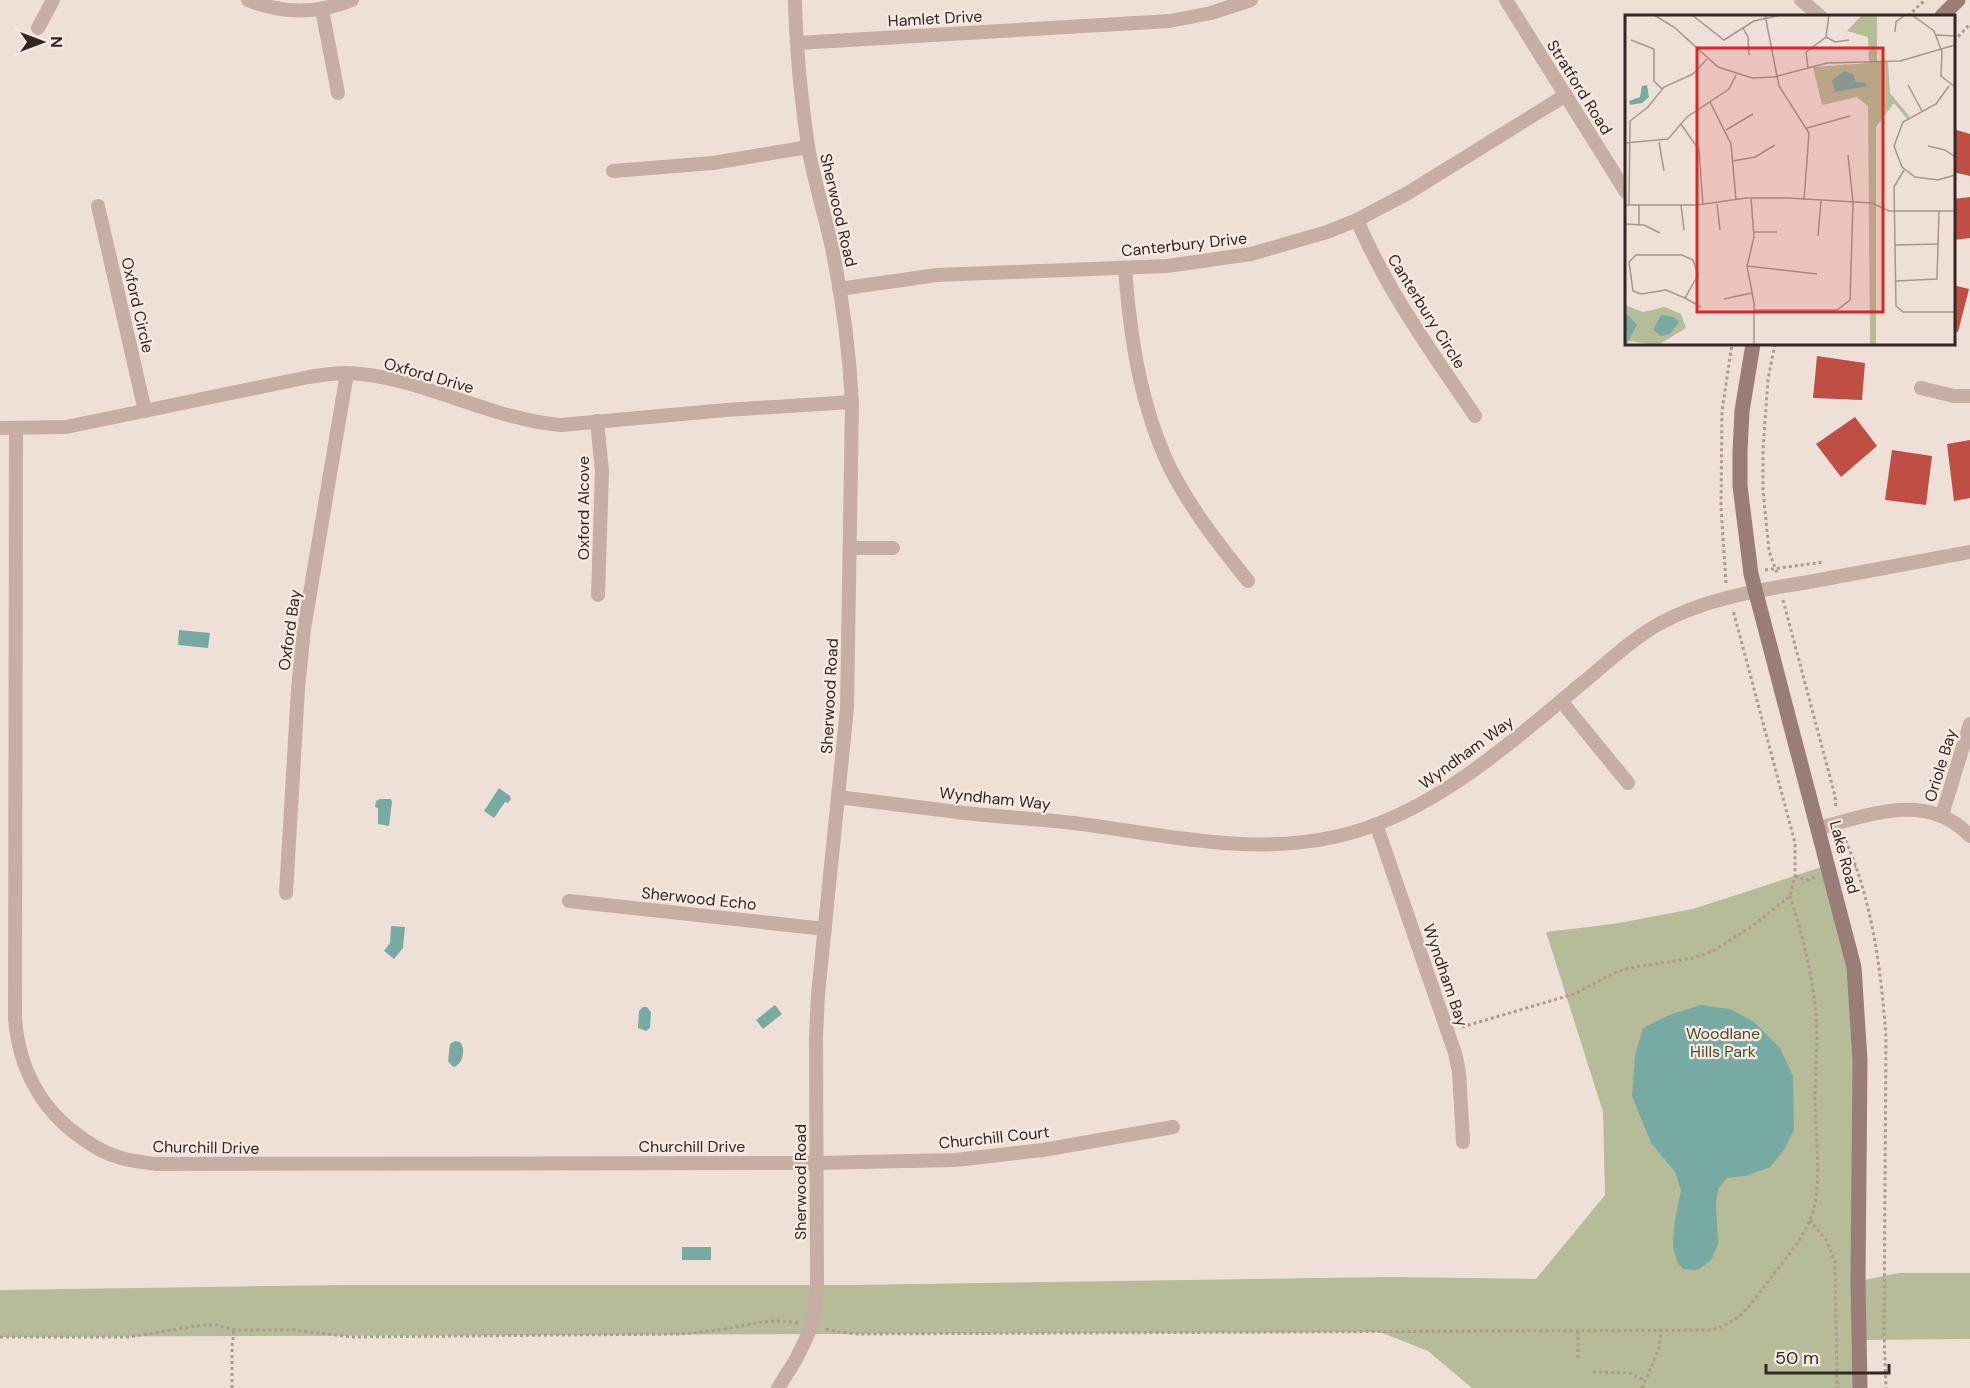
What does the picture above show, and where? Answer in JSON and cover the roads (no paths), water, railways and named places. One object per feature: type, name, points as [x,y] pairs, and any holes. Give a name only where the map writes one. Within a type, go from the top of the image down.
[{"type":"street","points":[[38,28],[53,0]]},
{"type":"street","points":[[248,0],[279,9],[301,11],[322,10],[352,0]]},
{"type":"street","name":"Sherwood Road","points":[[777,1388],[795,1361],[812,1325],[817,1284],[816,1037],[818,994],[847,708],[852,402],[849,356],[831,242],[808,147],[795,0]]},
{"type":"street","name":"Hamlet Drive","points":[[798,43],[1170,21],[1211,13],[1251,0]]},
{"type":"street","name":"Stratford Road","points":[[1506,0],[1625,190]]},
{"type":"street","points":[[1801,0],[1819,15]]},
{"type":"street","points":[[1943,15],[1958,0]]},
{"type":"street","points":[[322,10],[338,93]]},
{"type":"street","name":"Canterbury Drive","points":[[839,289],[958,273],[1167,266],[1251,254],[1327,232],[1357,220],[1408,193],[1566,95]]},
{"type":"street","points":[[613,171],[713,163],[808,147]]},
{"type":"street","name":"Oxford Circle","points":[[98,206],[145,411]]},
{"type":"street","name":"Canterbury Circle","points":[[1357,220],[1372,255],[1394,296],[1475,416]]},
{"type":"street","points":[[1125,268],[1133,348],[1143,394],[1156,433],[1170,467],[1192,507],[1248,581]]},
{"type":"street","name":"Lake Road","points":[[1753,345],[1742,411],[1740,486],[1743,526],[1754,591],[1819,828],[1854,967],[1858,1012],[1860,1388]]},
{"type":"street","name":"Oxford Drive","points":[[0,428],[66,427],[309,377],[347,373],[392,379],[535,423],[561,425],[726,410],[852,402]]},
{"type":"street","name":"Oxford Bay","points":[[286,894],[298,689],[304,629],[347,373]]},
{"type":"street","points":[[1921,388],[1954,396],[1970,396]]},
{"type":"street","name":"Oxford Alcove","points":[[597,421],[602,471],[598,595]]},
{"type":"street","name":"Churchill Drive","points":[[16,428],[15,1019],[17,1043],[28,1074],[50,1111],[91,1144],[113,1156],[156,1164],[816,1162]]},
{"type":"street","points":[[850,548],[893,548]]},
{"type":"street","name":"Wyndham Way","points":[[838,797],[1070,823],[1224,844],[1260,846],[1335,837],[1408,811],[1441,793],[1632,643],[1655,626],[1683,612],[1754,591],[1970,552]]},
{"type":"street","points":[[1561,701],[1628,783]]},
{"type":"street","name":"Oriole Bay","points":[[1942,815],[1970,724]]},
{"type":"street","points":[[1819,828],[1906,808],[1942,815],[1963,828],[1970,836]]},
{"type":"street","name":"Wyndham Bay","points":[[1376,824],[1449,1031],[1459,1072],[1463,1142]]},
{"type":"street","name":"Sherwood Echo","points":[[569,901],[825,929]]},
{"type":"street","name":"Churchill Court","points":[[816,1162],[955,1160],[1007,1155],[1173,1127]]},
{"type":"water","points":[[179,630],[210,633],[208,648],[178,645]]},
{"type":"water","points":[[499,788],[511,799],[508,803],[505,802],[494,818],[484,811]]},
{"type":"water","points":[[391,799],[392,802],[389,826],[378,824],[378,808],[375,807],[376,801]]},
{"type":"water","points":[[391,926],[405,927],[403,948],[394,959],[384,951],[390,943]]},
{"type":"water","points":[[775,1005],[782,1014],[763,1029],[756,1020]]},
{"type":"water","points":[[1700,1005],[1730,1009],[1754,1022],[1780,1048],[1793,1076],[1794,1130],[1784,1150],[1770,1167],[1746,1176],[1727,1178],[1718,1189],[1716,1204],[1718,1244],[1711,1260],[1698,1270],[1683,1269],[1677,1262],[1673,1246],[1674,1226],[1681,1190],[1675,1172],[1651,1143],[1632,1096],[1635,1056],[1643,1028],[1669,1015]]},
{"type":"water","points":[[647,1007],[651,1012],[650,1028],[646,1031],[638,1028],[639,1011]]},
{"type":"water","points":[[455,1041],[460,1042],[463,1052],[459,1063],[453,1067],[448,1061],[450,1044]]},
{"type":"water","points":[[682,1247],[711,1247],[711,1260],[682,1260]]},
{"type":"park label","name":"Woodlane Hills Park","points":[[1723,1042]]}]
